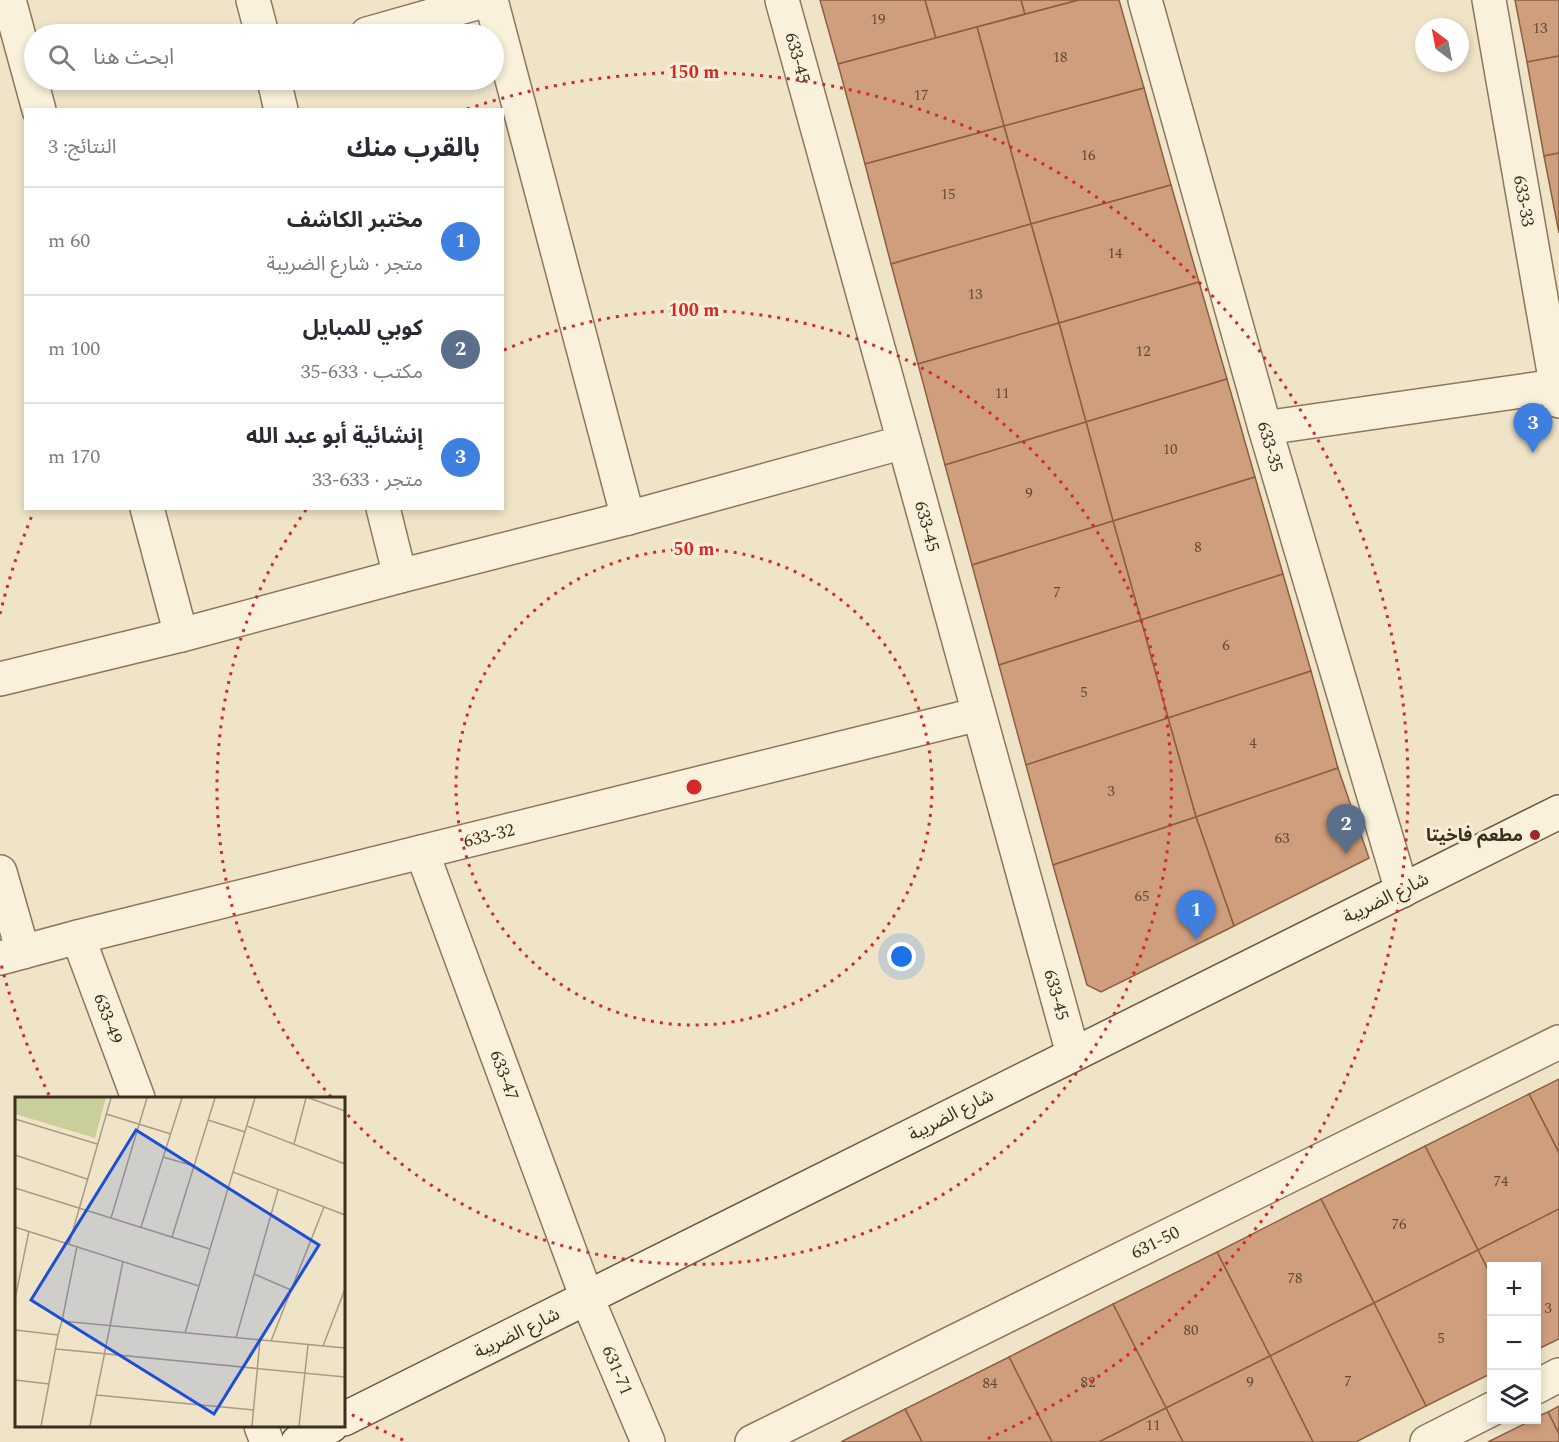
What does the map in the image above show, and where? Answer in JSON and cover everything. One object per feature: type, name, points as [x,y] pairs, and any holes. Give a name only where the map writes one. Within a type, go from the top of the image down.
[{"type":"street","points":[[9,0],[24,55]]},
{"type":"street","points":[[253,0],[259,24]]},
{"type":"street","points":[[403,24],[489,0],[495,24]]},
{"type":"street","name":"633-45","points":[[782,0],[1073,1054]]},
{"type":"street","name":"633-35","points":[[1145,0],[1266,428],[1401,891]]},
{"type":"street","name":"633-33","points":[[1489,0],[1557,393]]},
{"type":"street","points":[[504,56],[628,518]]},
{"type":"street","points":[[34,90],[38,108]]},
{"type":"street","points":[[276,90],[281,108]]},
{"type":"street","points":[[1266,428],[1557,393]]},
{"type":"street","points":[[0,679],[181,635],[628,518],[904,442]]},
{"type":"street","points":[[148,510],[181,635]]},
{"type":"street","points":[[384,510],[400,576]]},
{"type":"street","name":"633-32","points":[[12,955],[979,714]]},
{"type":"street","name":"شارع الضريبة","points":[[345,1419],[1559,812]]},
{"type":"street","name":"633-47","points":[[422,852],[587,1298]]},
{"type":"street","points":[[0,872],[12,955]]},
{"type":"street","name":"633-49","points":[[78,937],[138,1097]]},
{"type":"street","name":"631-50","points":[[752,1442],[1559,1042]]},
{"type":"street","name":"631-71","points":[[587,1298],[648,1442]]},
{"type":"street","points":[[1541,1385],[1559,1376]]},
{"type":"street","points":[[1427,1442],[1487,1411]]},
{"type":"street","points":[[262,1427],[267,1442]]},
{"type":"street","points":[[298,1442],[327,1427]]},
{"type":"building","points":[[820,0],[925,0],[936,38],[838,64]]},
{"type":"building","points":[[925,0],[1021,0],[1025,14],[936,38]]},
{"type":"building","points":[[1021,0],[1079,0],[1025,14]]},
{"type":"building","points":[[1079,0],[1119,0],[1144,88],[1004,126],[977,27]]},
{"type":"building","points":[[1515,0],[1559,0],[1559,56],[1527,62]]},
{"type":"building","points":[[977,27],[1004,126],[865,164],[838,64]]},
{"type":"building","points":[[1559,56],[1559,153],[1544,156],[1527,62]]},
{"type":"building","points":[[1144,88],[1171,185],[1031,224],[1004,126]]},
{"type":"building","points":[[1004,126],[1031,224],[891,264],[865,164]]},
{"type":"building","points":[[1559,153],[1559,233],[1544,156]]},
{"type":"building","points":[[1171,185],[1199,282],[1059,323],[1031,224]]},
{"type":"building","points":[[1031,224],[1059,323],[918,364],[891,264]]},
{"type":"building","points":[[1199,282],[1227,379],[1086,422],[1059,323]]},
{"type":"building","points":[[1059,323],[1086,422],[945,465],[918,364]]},
{"type":"building","points":[[1227,379],[1255,477],[1113,521],[1086,422]]},
{"type":"building","points":[[1086,422],[1113,521],[972,565],[945,465]]},
{"type":"building","points":[[1255,477],[1283,574],[1141,620],[1113,521]]},
{"type":"building","points":[[1113,521],[1141,620],[999,665],[972,565]]},
{"type":"building","points":[[1283,574],[1311,671],[1168,718],[1141,620]]},
{"type":"building","points":[[1141,620],[1168,718],[1026,765],[999,665]]},
{"type":"building","points":[[1311,671],[1338,768],[1196,817],[1168,718]]},
{"type":"building","points":[[1168,718],[1196,817],[1053,865],[1026,765]]},
{"type":"building","points":[[1338,768],[1369,858],[1234,926],[1196,817]]},
{"type":"building","points":[[1196,817],[1234,926],[1101,992],[1087,985],[1053,865]]},
{"type":"building","points":[[1559,1079],[1559,1153],[1529,1094]]},
{"type":"building","points":[[1529,1094],[1559,1153],[1559,1209],[1478,1250],[1425,1146]]},
{"type":"building","points":[[1425,1146],[1478,1250],[1374,1303],[1321,1199]]},
{"type":"building","points":[[1321,1199],[1374,1303],[1270,1356],[1217,1252]]},
{"type":"building","points":[[1559,1209],[1559,1339],[1541,1348],[1541,1262],[1487,1262],[1487,1268],[1478,1250]]},
{"type":"building","points":[[1478,1250],[1487,1268],[1487,1376],[1426,1406],[1374,1303]]},
{"type":"building","points":[[1217,1252],[1270,1356],[1166,1408],[1113,1304]]},
{"type":"building","points":[[1374,1303],[1426,1406],[1356,1442],[1313,1442],[1270,1356]]},
{"type":"building","points":[[1113,1304],[1166,1408],[1099,1442],[1052,1442],[1009,1357]]},
{"type":"building","points":[[1270,1356],[1313,1442],[1183,1442],[1166,1408]]},
{"type":"building","points":[[1009,1357],[1052,1442],[922,1442],[905,1409]]},
{"type":"building","points":[[1559,1406],[1559,1434],[1548,1412]]},
{"type":"building","points":[[1166,1408],[1183,1442],[1099,1442]]},
{"type":"building","points":[[905,1409],[922,1442],[841,1442]]},
{"type":"building","points":[[1548,1412],[1559,1434],[1559,1442],[1488,1442],[1524,1424],[1541,1424],[1541,1415]]},
{"type":"place","name":"إنشائية أبو عبد الله","points":[[1533,453]]},
{"type":"place","name":"مطعم فاخيتا","points":[[1535,835]]},
{"type":"place","name":"كوبي للمبايل","points":[[1346,854]]},
{"type":"place","name":"مختبر الكاشف","points":[[1196,940]]}]
